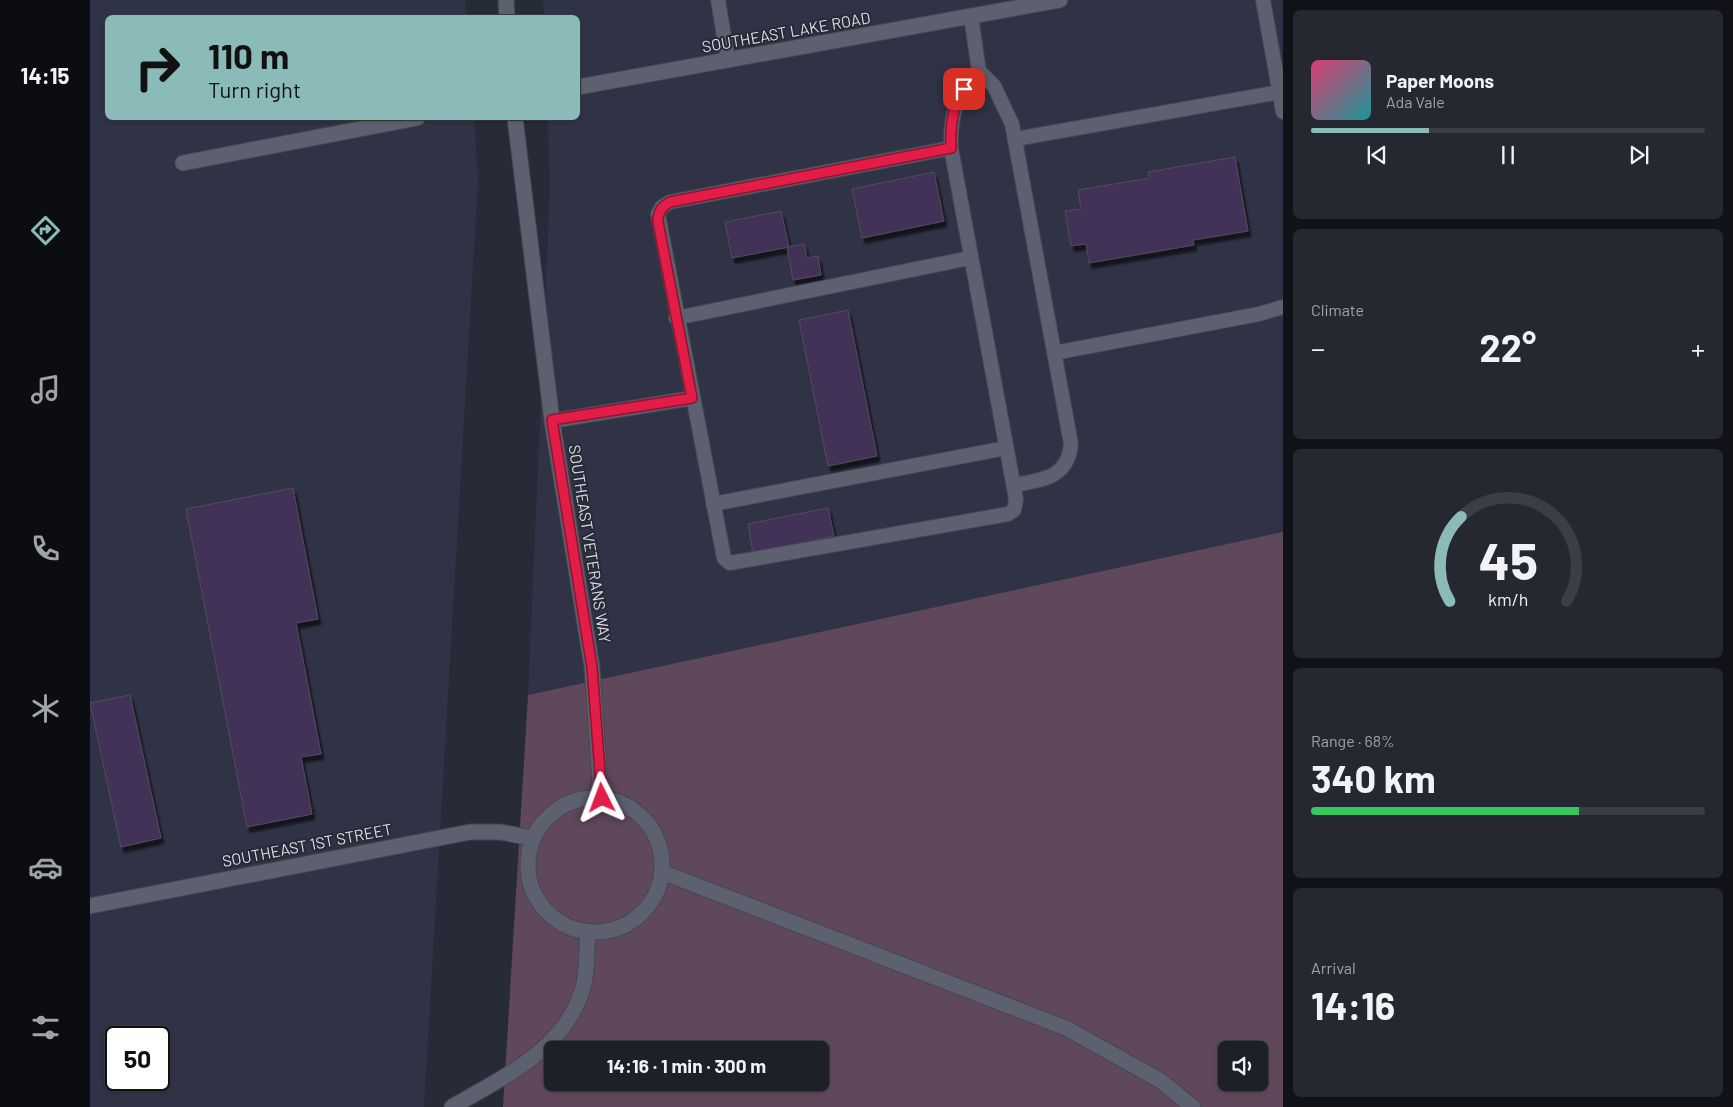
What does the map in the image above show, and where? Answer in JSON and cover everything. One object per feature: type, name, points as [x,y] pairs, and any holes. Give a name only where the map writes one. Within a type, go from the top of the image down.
[{"type":"street","points":[[506,0],[507,15]]},
{"type":"street","name":"SOUTHEAST LAKE ROAD","points":[[580,87],[1060,0]]},
{"type":"street","points":[[183,163],[408,120]]},
{"type":"street","name":"SOUTHEAST VETERANS WAY","points":[[515,120],[552,420],[591,658],[602,798]]},
{"type":"street","points":[[602,798],[622,803],[640,815],[653,831],[661,851],[662,872],[657,893],[646,911],[622,927],[609,932],[588,933],[568,928],[550,916],[536,900],[528,880],[527,858],[532,838],[544,820],[561,806],[580,799],[602,798]]},
{"type":"street","name":"SOUTHEAST 1ST STREET","points":[[90,906],[470,832],[500,832],[532,838]]},
{"type":"street","points":[[662,872],[1066,1028],[1161,1081],[1193,1107]]},
{"type":"street","points":[[452,1107],[532,1059],[554,1041],[572,1016],[582,992],[588,933]]},
{"type":"lane","points":[[718,0],[728,60]]},
{"type":"lane","points":[[1263,0],[1283,112]]},
{"type":"lane","points":[[971,16],[979,72],[994,86],[1005,104],[1015,139],[1071,444],[1068,461],[1063,468],[1052,476],[1014,485]]},
{"type":"lane","points":[[951,148],[670,202],[662,207],[658,214],[676,318],[724,558],[730,563],[1008,514],[1014,510],[1016,499],[1014,485],[970,258],[951,148],[952,123],[958,98],[970,80],[979,72]]},
{"type":"lane","points":[[1015,139],[1280,92]]},
{"type":"lane","points":[[676,318],[970,258]]},
{"type":"lane","points":[[1054,353],[1259,314],[1283,306]]},
{"type":"lane","points":[[552,420],[692,398]]},
{"type":"lane","points":[[713,504],[1006,448]]},
{"type":"shaded area","points":[[90,0],[465,0],[467,15],[105,15],[105,120],[474,120],[478,180],[424,1107],[90,1107]]},
{"type":"shaded area","points":[[543,0],[1283,0],[1283,532],[528,695],[550,188],[548,120],[580,120],[580,15],[544,15]]},
{"type":"shaded area","points":[[1283,532],[1283,1107],[503,1107],[528,695]]},
{"type":"building","points":[[1235,157],[1248,231],[1193,240],[1194,245],[1089,263],[1086,244],[1071,246],[1065,211],[1081,209],[1078,190],[1150,178],[1148,172]]},
{"type":"building","points":[[934,172],[944,221],[862,238],[852,189]]},
{"type":"building","points":[[781,211],[789,247],[732,258],[725,222]]},
{"type":"building","points":[[804,244],[807,258],[818,256],[821,275],[793,280],[787,247]]},
{"type":"building","points":[[848,310],[877,456],[828,466],[799,320]]},
{"type":"building","points":[[293,488],[318,619],[296,623],[321,754],[301,757],[312,814],[247,827],[186,509]]},
{"type":"building","points":[[828,508],[834,536],[753,553],[748,524]]},
{"type":"building","points":[[130,695],[161,838],[121,847],[90,703]]},
{"type":"route","points":[[602,798],[596,708],[586,619],[552,420],[692,398],[658,222],[658,214],[662,207],[670,202],[951,148],[950,134],[952,123],[958,98],[964,89]]}]
